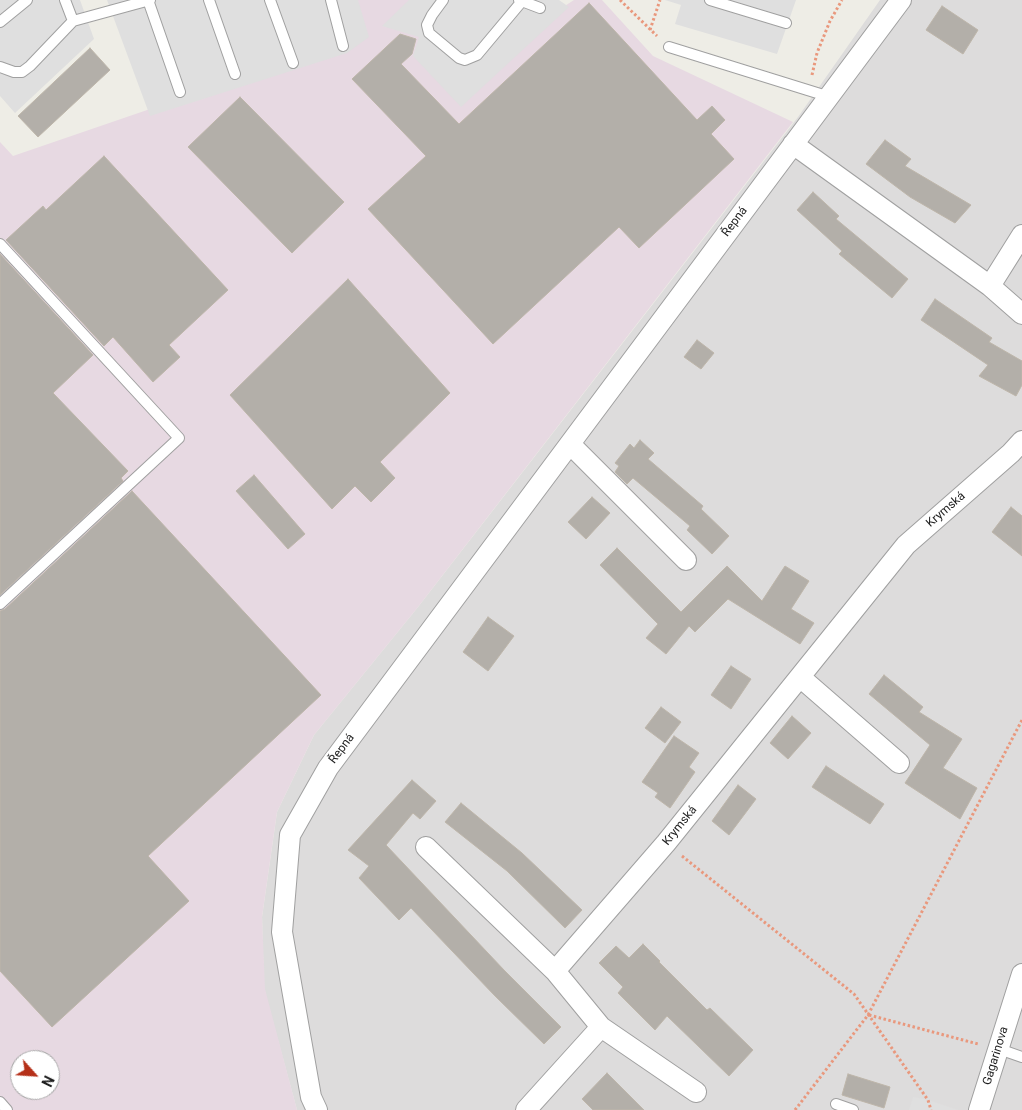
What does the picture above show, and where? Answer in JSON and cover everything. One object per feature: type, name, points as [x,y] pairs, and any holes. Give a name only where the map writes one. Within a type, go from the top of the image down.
[{"type":"street","name":"Řepná","points":[[317,1110],[311,1097],[282,932],[290,835],[328,768],[902,0]]},
{"type":"street","points":[[793,144],[990,286],[1022,314]]},
{"type":"street","points":[[990,286],[1022,235]]},
{"type":"street","name":"Krymská","points":[[555,971],[666,844],[906,545],[1011,453],[1022,441]]},
{"type":"street","points":[[570,444],[686,560]]},
{"type":"street","points":[[800,677],[899,763]]},
{"type":"street","points":[[426,847],[555,971],[602,1027],[696,1092]]},
{"type":"street","name":"Gagarinova","points":[[979,1110],[1022,974]]},
{"type":"street","points":[[526,1110],[602,1027]]},
{"type":"lane","points":[[0,22],[27,0]]},
{"type":"lane","points":[[65,0],[73,21]]},
{"type":"lane","points":[[0,67],[14,72],[22,72],[73,21],[149,0],[180,92]]},
{"type":"lane","points":[[209,0],[235,74]]},
{"type":"lane","points":[[270,0],[293,63]]},
{"type":"lane","points":[[331,0],[343,46]]},
{"type":"lane","points":[[443,0],[427,25],[429,33],[459,58],[465,60],[477,55],[522,0],[540,8]]},
{"type":"lane","points":[[710,0],[786,23]]},
{"type":"lane","points":[[669,47],[830,97]]},
{"type":"lane","points":[[0,244],[179,438],[0,604]]},
{"type":"lane","points":[[998,1049],[1022,1057]]},
{"type":"lane","points":[[0,1102],[7,1110]]},
{"type":"lane","points":[[836,1104],[853,1110]]},
{"type":"path","points":[[620,0],[669,47]]},
{"type":"path","points":[[650,30],[660,0]]},
{"type":"path","points":[[809,91],[817,53],[830,21],[842,0]]},
{"type":"path","points":[[795,1110],[868,1015],[1022,720]]},
{"type":"path","points":[[666,844],[854,994],[928,1100],[931,1110]]},
{"type":"path","points":[[868,1015],[998,1049]]},
{"type":"shaded area","points":[[0,0],[80,0],[94,39],[15,113],[0,96]]},
{"type":"shaded area","points":[[107,0],[358,0],[369,37],[347,53],[150,116]]},
{"type":"shaded area","points":[[355,0],[448,0],[540,22],[574,0],[602,0],[653,56],[793,122],[418,607],[314,735],[277,812],[262,917],[265,989],[297,1110],[0,1110],[0,142],[13,156],[363,36]]},
{"type":"shaded area","points":[[409,0],[559,0],[569,7],[461,107],[413,56],[419,37],[382,26]]},
{"type":"shaded area","points":[[665,0],[796,0],[777,54],[675,24],[681,5]]},
{"type":"shaded area","points":[[880,0],[1022,0],[1022,1110],[297,1110],[264,989],[262,917],[277,812],[314,735],[418,607],[798,117]]},
{"type":"shaded area","points":[[913,1097],[928,1100],[958,1110],[909,1110]]},
{"type":"building","points":[[589,3],[697,120],[712,106],[725,120],[711,134],[734,159],[639,248],[619,227],[493,344],[368,209],[426,156],[352,79],[400,34],[416,39],[412,54],[401,64],[459,124]]},
{"type":"building","points":[[942,6],[978,30],[963,54],[926,30]]},
{"type":"building","points":[[90,48],[110,70],[38,137],[18,116]]},
{"type":"building","points":[[240,97],[344,202],[292,253],[188,147]]},
{"type":"building","points":[[885,140],[911,159],[905,166],[971,205],[955,223],[910,197],[866,164]]},
{"type":"building","points":[[104,156],[228,290],[169,345],[180,357],[153,382],[113,337],[104,346],[6,240],[43,206],[46,210]]},
{"type":"building","points":[[813,192],[839,216],[836,219],[908,279],[892,298],[839,254],[842,251],[797,210]]},
{"type":"building","points":[[0,254],[93,355],[53,393],[128,471],[121,478],[123,481],[0,595]]},
{"type":"building","points":[[348,279],[450,393],[380,462],[395,478],[371,502],[355,486],[332,509],[230,395]]},
{"type":"building","points":[[935,299],[992,338],[989,342],[1022,361],[1022,385],[1016,396],[979,376],[988,365],[921,320]]},
{"type":"building","points":[[697,340],[714,353],[701,369],[684,357]]},
{"type":"building","points":[[640,440],[654,453],[648,459],[703,506],[701,509],[729,536],[712,554],[687,530],[690,526],[633,478],[627,484],[615,472],[619,466],[615,463],[630,444],[634,448]]},
{"type":"building","points":[[254,475],[305,534],[288,549],[236,491]]},
{"type":"building","points":[[132,491],[321,695],[148,856],[189,901],[52,1027],[0,971],[0,611],[5,609]]},
{"type":"building","points":[[592,497],[610,513],[586,539],[568,522]]},
{"type":"building","points":[[1011,507],[1022,516],[1022,556],[992,532]]},
{"type":"building","points":[[617,548],[681,612],[727,566],[762,601],[785,566],[809,581],[791,609],[814,623],[800,644],[728,599],[695,632],[689,626],[666,654],[646,638],[658,624],[600,565]]},
{"type":"building","points":[[488,617],[514,636],[488,671],[463,652]]},
{"type":"building","points":[[731,666],[751,679],[731,709],[711,695]]},
{"type":"building","points":[[884,675],[923,707],[919,712],[962,739],[943,768],[977,788],[960,819],[905,783],[930,745],[869,694]]},
{"type":"building","points":[[661,707],[681,722],[665,743],[645,728]]},
{"type":"building","points":[[792,716],[811,733],[788,759],[770,743]]},
{"type":"building","points":[[674,736],[699,753],[689,767],[695,772],[670,808],[655,797],[658,793],[642,782]]},
{"type":"building","points":[[826,766],[884,804],[870,824],[812,787]]},
{"type":"building","points":[[412,780],[436,801],[420,819],[413,813],[386,845],[504,970],[561,1027],[544,1044],[411,908],[399,920],[359,878],[369,866],[348,850]]},
{"type":"building","points":[[738,785],[756,799],[729,835],[712,821]]},
{"type":"building","points":[[461,803],[522,853],[582,910],[565,928],[507,871],[445,822]]},
{"type":"building","points":[[643,944],[707,1010],[710,1008],[753,1050],[729,1076],[667,1016],[655,1030],[618,993],[623,987],[599,963],[616,946],[629,958]]},
{"type":"building","points":[[607,1073],[644,1110],[593,1110],[582,1099]]},
{"type":"building","points":[[848,1074],[890,1087],[884,1108],[842,1095]]}]
